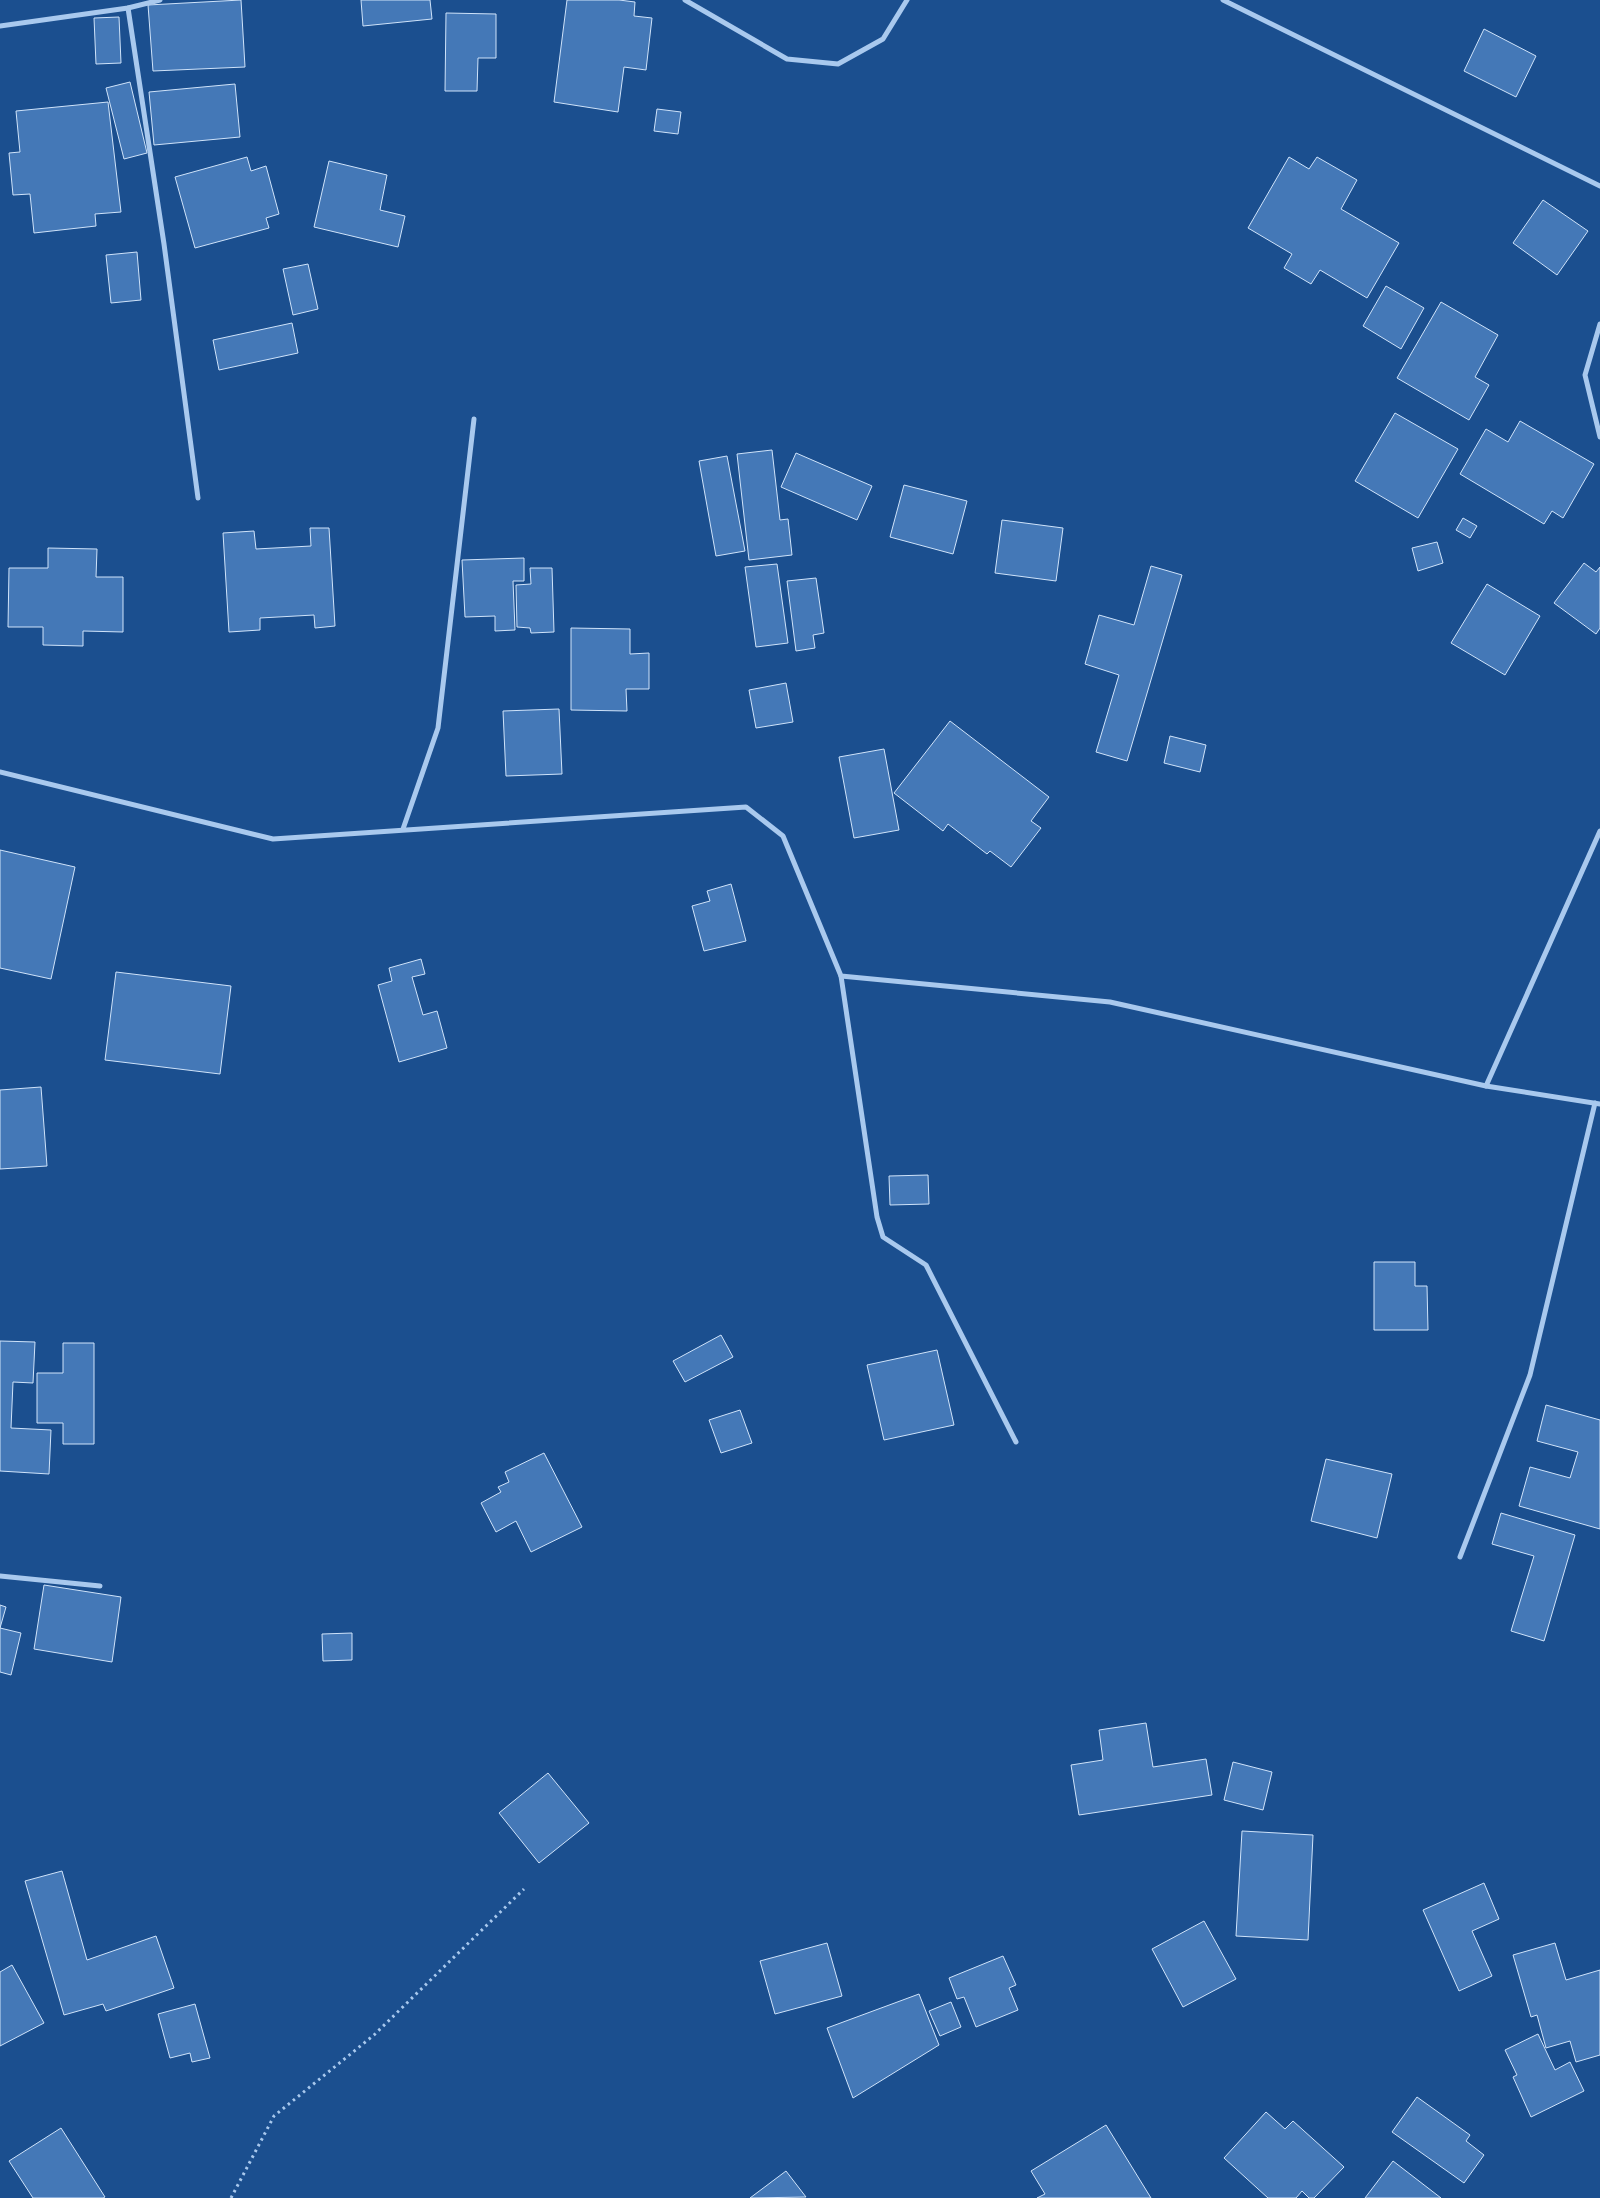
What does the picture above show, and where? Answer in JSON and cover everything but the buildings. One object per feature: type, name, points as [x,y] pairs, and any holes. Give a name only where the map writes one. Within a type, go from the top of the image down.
[{"type":"street","points":[[0,26],[128,8],[160,0]]},
{"type":"street","points":[[685,0],[786,59],[838,64],[883,39],[907,0]]},
{"type":"street","points":[[1223,0],[1600,186]]},
{"type":"street","points":[[128,8],[164,244],[198,498]]},
{"type":"street","points":[[1600,324],[1584,376],[1600,437]]},
{"type":"street","points":[[404,829],[438,728],[474,419]]},
{"type":"street","points":[[0,772],[273,839],[746,807],[784,836],[841,976],[877,1217],[883,1237],[926,1265],[1016,1442]]},
{"type":"street","points":[[1486,1086],[1600,831]]},
{"type":"street","points":[[841,976],[1110,1002],[1486,1086],[1597,1104],[1530,1375],[1460,1557]]},
{"type":"street","points":[[0,1576],[100,1586]]},
{"type":"path","points":[[231,2198],[274,2116],[374,2035],[524,1889]]}]
